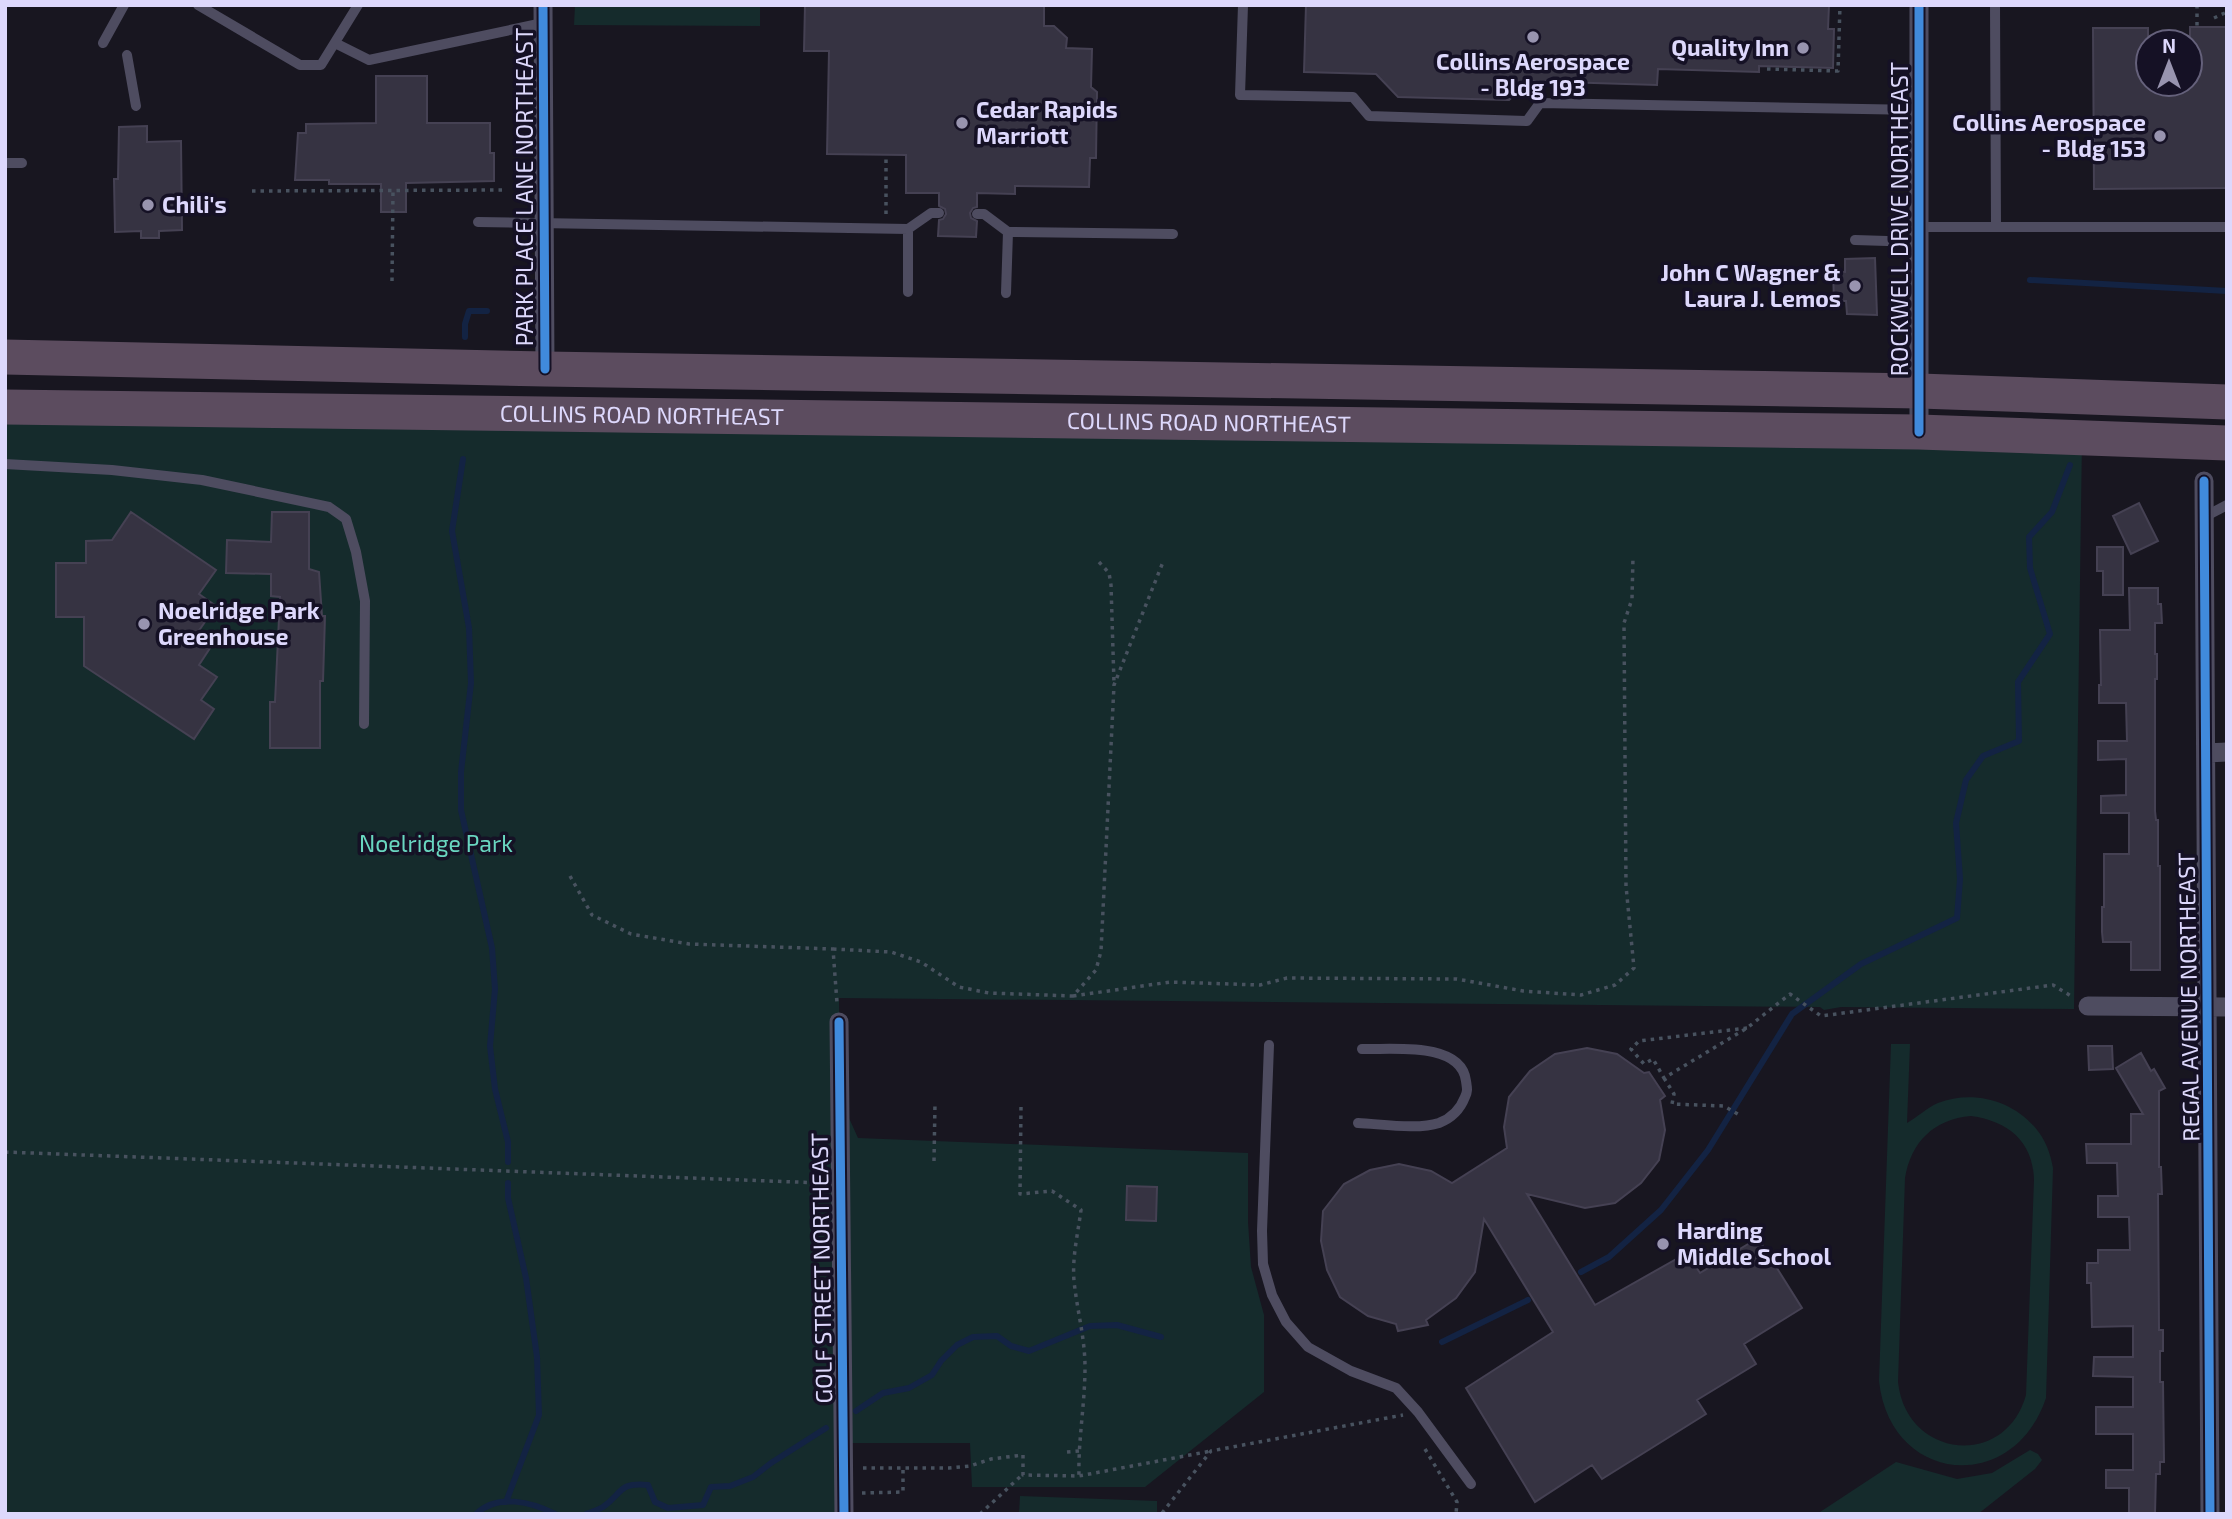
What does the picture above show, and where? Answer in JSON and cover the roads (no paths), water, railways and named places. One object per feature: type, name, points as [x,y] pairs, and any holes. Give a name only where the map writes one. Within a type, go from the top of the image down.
[{"type":"highway","name":"COLLINS ROAD NORTHEAST","points":[[5,357],[545,369],[1920,391],[2227,402]]},
{"type":"highway","name":"COLLINS ROAD NORTHEAST","points":[[190,409],[265,392],[525,393],[545,369]]},
{"type":"highway","name":"COLLINS ROAD NORTHEAST","points":[[5,407],[1919,432],[2227,443]]},
{"type":"street","name":"ROCKWELL DRIVE NORTHEAST","points":[[1919,5],[1919,432]]},
{"type":"street","name":"PARK PLACE LANE NORTHEAST","points":[[543,14],[545,369]]},
{"type":"street","name":"REGAL AVENUE NORTHEAST","points":[[2204,481],[2206,753],[2217,1007],[2218,1265],[2210,1514]]},
{"type":"street","points":[[2206,753],[2227,752]]},
{"type":"street","points":[[2088,1006],[2217,1007]]},
{"type":"street","name":"GOLF STREET NORTHEAST","points":[[839,1023],[844,1504]]},
{"type":"lane","points":[[103,43],[124,5]]},
{"type":"lane","points":[[198,5],[300,65],[321,65],[358,5]]},
{"type":"lane","points":[[1243,5],[1240,95],[1353,97],[1369,116],[1527,121],[1540,103],[1919,110]]},
{"type":"lane","points":[[1995,5],[1996,227]]},
{"type":"lane","points":[[335,43],[369,60],[543,14]]},
{"type":"lane","points":[[127,55],[136,106]]},
{"type":"lane","points":[[5,163],[22,163]]},
{"type":"lane","points":[[478,222],[908,229],[930,213],[939,213]]},
{"type":"lane","points":[[977,214],[985,214],[1008,232],[1173,234]]},
{"type":"lane","points":[[1855,240],[1996,227],[2227,227]]},
{"type":"lane","points":[[908,229],[908,292]]},
{"type":"lane","points":[[1006,293],[1008,232]]},
{"type":"lane","points":[[5,464],[112,470],[202,480],[329,507],[346,519],[356,552],[365,601],[364,724]]},
{"type":"lane","points":[[2204,517],[2227,505]]},
{"type":"lane","points":[[1269,1045],[1262,1231],[1263,1264],[1272,1295],[1286,1322],[1308,1348],[1351,1371],[1396,1388],[1418,1412],[1471,1483]]},
{"type":"lane","points":[[1358,1123],[1422,1126],[1437,1124],[1451,1118],[1461,1107],[1467,1092],[1465,1074],[1455,1062],[1441,1053],[1362,1049]]},
{"type":"waterway","points":[[2030,280],[2227,291]]},
{"type":"waterway","points":[[465,337],[469,311],[487,311]]},
{"type":"waterway","points":[[463,459],[452,531],[469,628],[471,683],[461,772],[461,810],[492,948],[495,989],[490,1046],[495,1089],[508,1142],[508,1162]]},
{"type":"waterway","points":[[1581,1272],[1609,1257],[1661,1210],[1708,1150],[1792,1014],[1861,964],[1957,918],[1960,879],[1956,823],[1966,780],[1983,756],[2019,741],[2018,682],[2050,634],[2030,568],[2029,537],[2052,512],[2070,465]]},
{"type":"waterway","points":[[506,1502],[539,1415],[537,1357],[526,1278],[508,1198],[508,1183]]},
{"type":"waterway","points":[[1442,1342],[1528,1300]]},
{"type":"waterway","points":[[856,1411],[883,1393],[909,1388],[932,1375],[957,1345],[973,1337],[997,1336],[1011,1346],[1029,1351],[1090,1326],[1117,1325],[1161,1337]]},
{"type":"waterway","points":[[586,1514],[603,1507],[631,1485],[648,1485],[655,1502],[668,1508],[703,1505],[711,1487],[730,1486],[753,1477],[826,1428]]},
{"type":"waterway","points":[[476,1514],[484,1507],[504,1502],[525,1503],[555,1514]]},
{"type":"place","name":"Collins Aerospace - Bldg 193","points":[[1533,37]]},
{"type":"place","name":"Quality Inn","points":[[1803,48]]},
{"type":"place","name":"Cedar Rapids Marriott","points":[[962,123]]},
{"type":"place","name":"Collins Aerospace - Bldg 153","points":[[2160,136]]},
{"type":"place","name":"Chili's","points":[[148,205]]},
{"type":"place","name":"John C Wagner & Laura J. Lemos","points":[[1855,286]]},
{"type":"place","name":"Noelridge Park Greenhouse","points":[[144,624]]},
{"type":"place","name":"Harding Middle School","points":[[1663,1244]]},
{"type":"park label","name":"Noelridge Park","points":[[436,844]]}]
